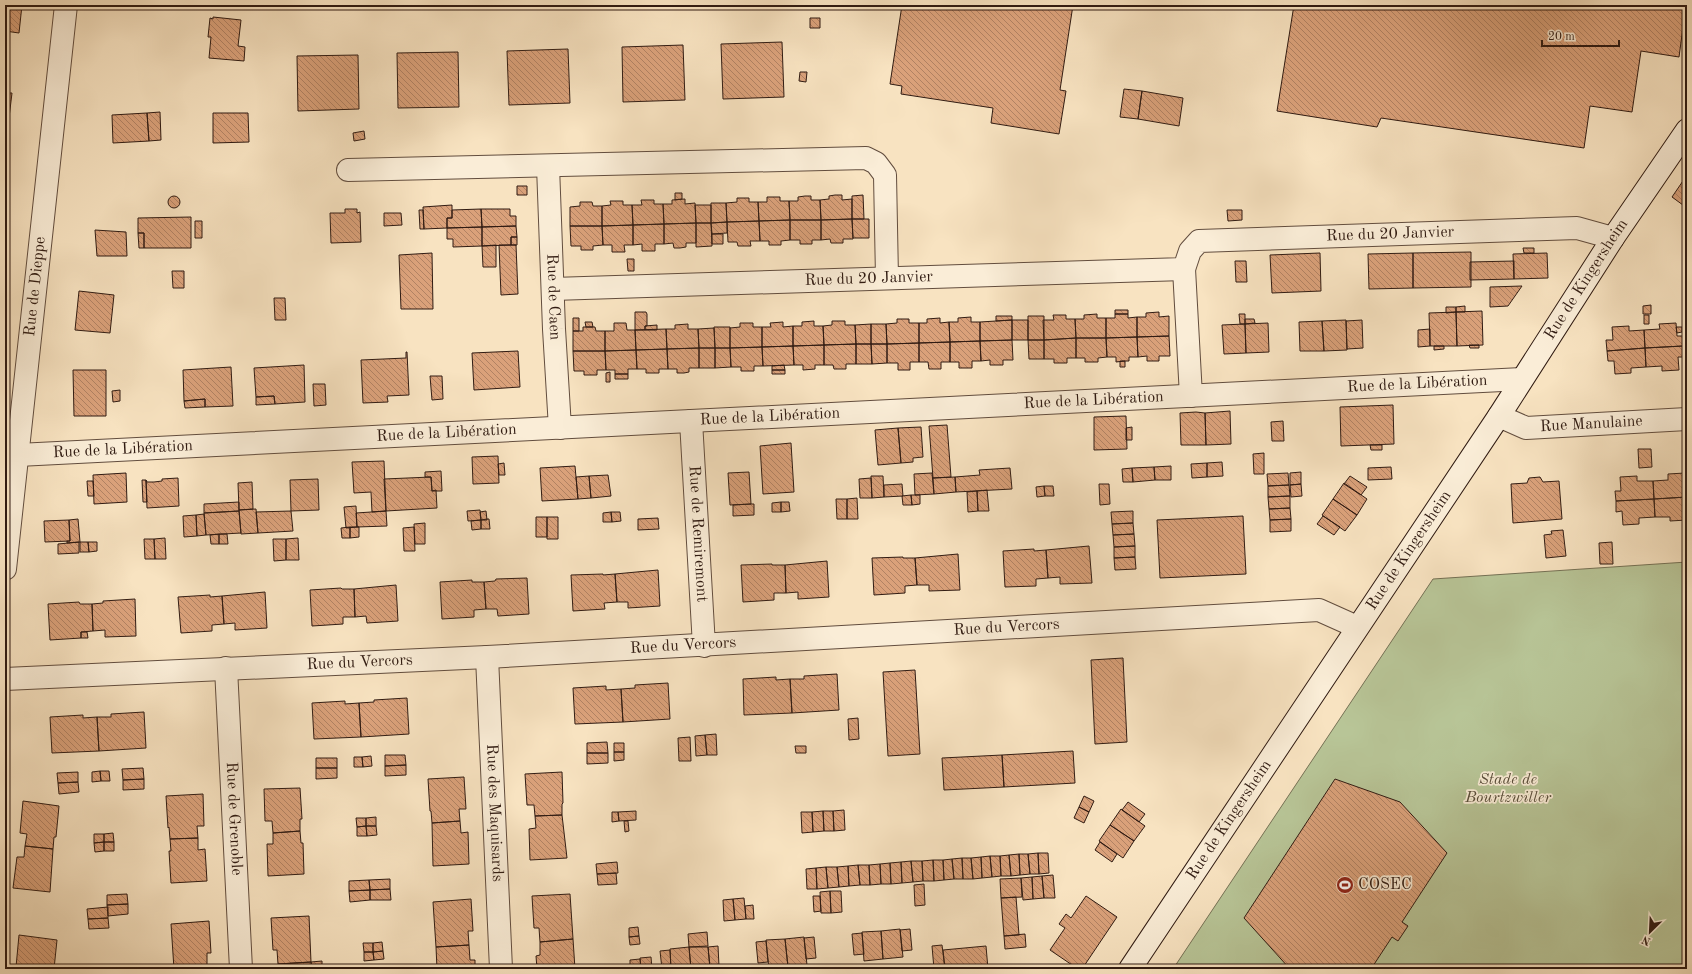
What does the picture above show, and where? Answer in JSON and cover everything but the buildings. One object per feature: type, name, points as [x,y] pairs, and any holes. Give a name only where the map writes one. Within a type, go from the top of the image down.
[{"type":"street","name":"Rue de Dieppe","points":[[5,569],[66,5]]},
{"type":"street","name":"Rue de Kingersheim","points":[[1130,969],[1499,416],[1613,238],[1687,130]]},
{"type":"street","points":[[348,170],[866,158],[876,163],[885,175],[887,278]]},
{"type":"street","name":"Rue de Caen","points":[[548,166],[554,289],[554,329],[560,428]]},
{"type":"street","name":"Rue du 20 Janvier","points":[[1191,396],[1184,269],[1190,251],[1199,240],[1577,228],[1613,238]]},
{"type":"street","name":"Rue du 20 Janvier","points":[[554,289],[1184,269]]},
{"type":"street","name":"Rue de la Libération","points":[[18,455],[1522,379]]},
{"type":"street","name":"Rue Manulaine","points":[[1499,416],[1526,428],[1687,419]]},
{"type":"street","name":"Rue de Remiremont","points":[[691,421],[704,646]]},
{"type":"street","name":"Rue du Vercors","points":[[5,679],[704,646],[1319,610],[1357,627]]},
{"type":"street","name":"Rue des Maquisards","points":[[487,657],[501,969]]},
{"type":"street","name":"Rue de Grenoble","points":[[226,668],[241,969]]},
{"type":"green space","name":"Stade de Bourtzwiller","points":[[1687,562],[1687,969],[1173,969],[1433,579]]},
{"type":"place","name":"COSEC","points":[[1345,885]]}]
